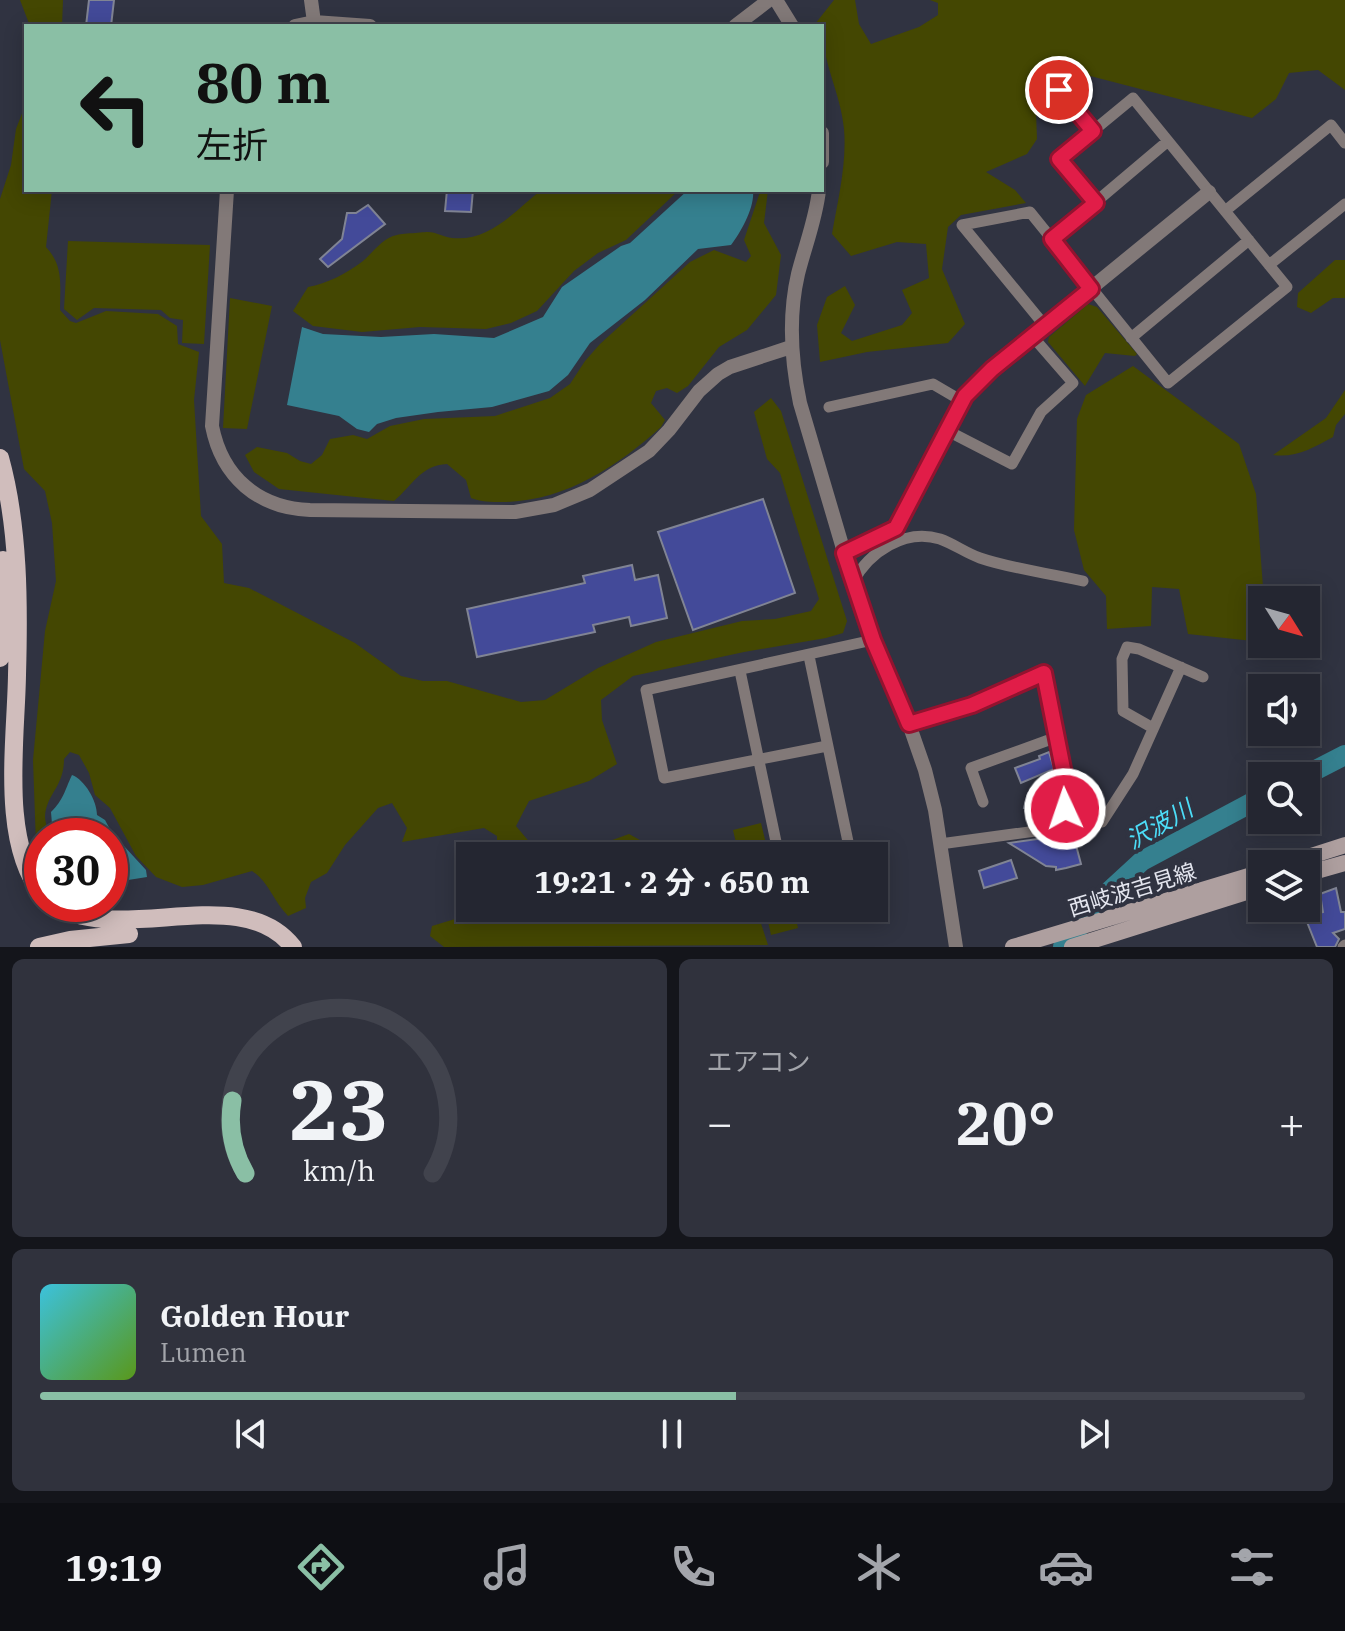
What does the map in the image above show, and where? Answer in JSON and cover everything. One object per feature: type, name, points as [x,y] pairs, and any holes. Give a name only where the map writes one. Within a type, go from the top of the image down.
[{"type":"main road","points":[[0,458],[3,565],[0,658]]},
{"type":"main road","points":[[0,458],[11,497],[17,605],[11,793],[13,818],[24,865]]},
{"type":"main road","points":[[1320,853],[1345,845]]},
{"type":"main road","points":[[1320,870],[1345,863]]},
{"type":"main road","name":"西岐波吉見線","points":[[1013,947],[1248,876]]},
{"type":"main road","name":"西岐波吉見線","points":[[1076,946],[1248,891]]},
{"type":"main road","points":[[92,922],[107,925],[232,917],[259,924],[282,936],[293,947]]},
{"type":"main road","points":[[39,947],[70,940],[218,925],[259,924]]},
{"type":"street","points":[[311,0],[314,22]]},
{"type":"street","points":[[738,24],[769,0]]},
{"type":"street","points":[[776,0],[791,24]]},
{"type":"street","points":[[304,24],[342,24]]},
{"type":"street","points":[[1059,90],[1093,131]]},
{"type":"street","points":[[1045,326],[962,225],[1030,212],[1168,383],[1287,287],[1133,98],[1059,159],[1096,203]]},
{"type":"street","points":[[1225,211],[1331,125],[1345,143]]},
{"type":"street","points":[[1052,239],[1168,141]]},
{"type":"street","points":[[227,192],[212,426],[220,456],[236,479],[264,500],[279,506],[310,510],[502,512],[554,505],[590,490],[639,460],[662,438],[699,391],[718,374],[730,367],[791,347]]},
{"type":"street","points":[[819,192],[798,276],[791,347],[800,403],[853,582],[873,640],[909,724],[930,788],[956,947]]},
{"type":"street","points":[[844,553],[896,528],[962,401],[992,369],[1209,192]]},
{"type":"street","points":[[1269,265],[1345,204]]},
{"type":"street","points":[[1131,338],[1249,240]]},
{"type":"street","points":[[946,430],[1012,464],[1041,412],[1073,383],[1033,337]]},
{"type":"street","points":[[829,407],[933,384],[962,401]]},
{"type":"street","points":[[853,582],[874,553],[893,543],[929,536],[978,557],[1083,581]]},
{"type":"street","points":[[827,746],[664,778],[646,690],[873,640]]},
{"type":"street","points":[[1153,728],[1123,711],[1122,659],[1127,647],[1139,649],[1203,677]]},
{"type":"street","points":[[809,656],[848,842]]},
{"type":"street","points":[[940,844],[1102,822],[1133,774],[1181,667]]},
{"type":"street","points":[[740,671],[776,842]]},
{"type":"street","points":[[909,724],[972,705],[1044,673],[1067,789],[1063,828]]},
{"type":"street","points":[[983,802],[971,768],[1057,737]]},
{"type":"shaded area","points":[[20,0],[63,0],[62,24],[29,24]]},
{"type":"shaded area","points":[[834,0],[855,0],[859,24],[871,44],[919,27],[938,15],[938,3],[930,0],[1345,0],[1345,90],[1318,70],[1289,73],[1276,99],[1252,118],[1071,71],[1035,85],[1037,139],[1027,154],[986,172],[1015,190],[1026,203],[961,215],[948,227],[942,269],[965,324],[948,343],[867,352],[820,362],[817,325],[827,297],[845,286],[855,305],[841,333],[852,341],[902,325],[912,313],[902,290],[929,278],[926,244],[897,242],[851,256],[832,234],[843,168],[844,129],[825,52],[824,24],[815,24]]},
{"type":"shaded area","points":[[24,108],[24,192],[52,192],[46,247],[58,269],[60,310],[70,321],[76,323],[106,311],[158,314],[177,326],[178,344],[199,352],[194,400],[201,516],[222,544],[224,583],[249,588],[355,643],[401,676],[423,681],[447,681],[521,702],[545,700],[598,668],[656,642],[742,621],[775,619],[811,611],[819,599],[780,473],[767,459],[754,412],[771,398],[781,411],[847,621],[843,633],[633,676],[601,700],[602,720],[617,764],[589,781],[529,801],[516,826],[529,842],[497,842],[497,836],[484,828],[402,842],[407,828],[392,803],[378,808],[345,845],[327,873],[311,882],[305,898],[306,908],[288,916],[252,871],[203,885],[182,887],[156,877],[136,856],[128,841],[128,818],[115,818],[110,808],[95,795],[89,773],[79,755],[70,752],[64,759],[45,818],[35,818],[33,760],[45,631],[56,581],[52,523],[45,491],[24,469],[0,340],[0,199],[11,165],[16,129]]},
{"type":"shaded area","points":[[539,192],[677,192],[626,240],[598,253],[574,271],[537,311],[511,323],[486,329],[420,327],[362,332],[313,326],[293,311],[308,287],[330,281],[350,270],[392,236],[428,232],[465,238],[489,230]]},
{"type":"shaded area","points":[[760,192],[768,192],[764,223],[781,255],[776,295],[747,330],[719,347],[688,386],[677,393],[667,388],[656,391],[651,403],[665,420],[661,427],[626,456],[568,489],[525,500],[486,502],[471,498],[466,480],[447,464],[424,472],[394,501],[279,489],[254,472],[245,455],[257,447],[287,453],[311,464],[322,455],[330,439],[353,435],[367,439],[390,426],[424,419],[495,416],[550,398],[570,384],[600,344],[690,262],[714,250],[746,262],[751,256],[744,240]]},
{"type":"shaded area","points":[[68,241],[210,245],[204,344],[182,343],[183,320],[170,318],[161,310],[94,308],[77,320],[64,309]]},
{"type":"shaded area","points":[[1335,260],[1345,260],[1345,298],[1333,298],[1311,313],[1297,307],[1298,293]]},
{"type":"shaded area","points":[[230,298],[272,306],[247,429],[223,428]]},
{"type":"shaded area","points":[[1088,304],[1097,307],[1137,354],[1105,353],[1085,386],[1048,342],[1049,337]]},
{"type":"shaded area","points":[[1133,366],[1239,444],[1256,494],[1263,586],[1248,586],[1248,640],[1188,634],[1179,589],[1152,587],[1151,626],[1107,629],[1106,596],[1084,570],[1074,530],[1077,419],[1086,395]]},
{"type":"shaded area","points":[[1345,390],[1345,414],[1336,425],[1333,437],[1297,454],[1273,455],[1326,418]]},
{"type":"shaded area","points":[[761,823],[766,842],[736,842],[733,830]]},
{"type":"shaded area","points":[[629,834],[644,842],[607,842]]},
{"type":"shaded area","points":[[455,919],[456,922],[761,922],[768,945],[444,947],[430,936],[432,926]]},
{"type":"shaded area","points":[[768,922],[796,922],[798,928],[771,935]]},
{"type":"water","points":[[686,192],[753,192],[750,211],[731,245],[698,249],[645,300],[590,343],[568,375],[549,391],[492,407],[396,418],[377,424],[369,432],[357,429],[339,416],[287,405],[302,327],[323,334],[381,337],[434,334],[494,338],[543,317],[562,287],[630,243]]},
{"type":"water","points":[[72,775],[86,786],[97,815],[102,818],[52,818],[51,812]]},
{"type":"water","points":[[128,850],[146,870],[147,877],[128,880]]},
{"type":"building","points":[[89,0],[114,0],[111,24],[86,24]]},
{"type":"building","points":[[447,192],[473,192],[471,212],[445,211]]},
{"type":"building","points":[[368,205],[385,224],[328,267],[320,259],[342,239],[347,213],[356,213]]},
{"type":"building","points":[[763,499],[795,593],[693,630],[658,532]]},
{"type":"building","points":[[632,565],[635,580],[658,575],[667,618],[631,626],[629,617],[593,625],[595,632],[477,657],[467,609],[585,583],[583,576]]},
{"type":"building","points":[[1049,752],[1054,769],[1021,783],[1015,768],[1040,759],[1039,756]]},
{"type":"building","points":[[1028,793],[1053,799],[1050,811],[1043,810],[1042,813],[1024,808]]},
{"type":"building","points":[[1073,834],[1081,864],[1056,870],[1056,867],[1046,866],[1009,843]]},
{"type":"building","points":[[1011,860],[1017,878],[984,888],[979,871]]},
{"type":"building","points":[[1336,888],[1341,912],[1345,912],[1345,929],[1333,933],[1339,939],[1335,947],[1317,947],[1307,922],[1320,922],[1320,913],[1323,912],[1320,894]]},
{"type":"waterway","name":"沢波川","points":[[1320,768],[1345,755]]},
{"type":"waterway","name":"沢波川","points":[[1063,947],[1104,896],[1142,861],[1248,804]]},
{"type":"route","points":[[1059,90],[1093,131],[1059,159],[1096,203],[1052,239],[1091,289],[992,369],[965,396],[896,528],[844,553],[873,640],[909,724],[972,705],[1044,673],[1067,789],[1065,809]]}]
